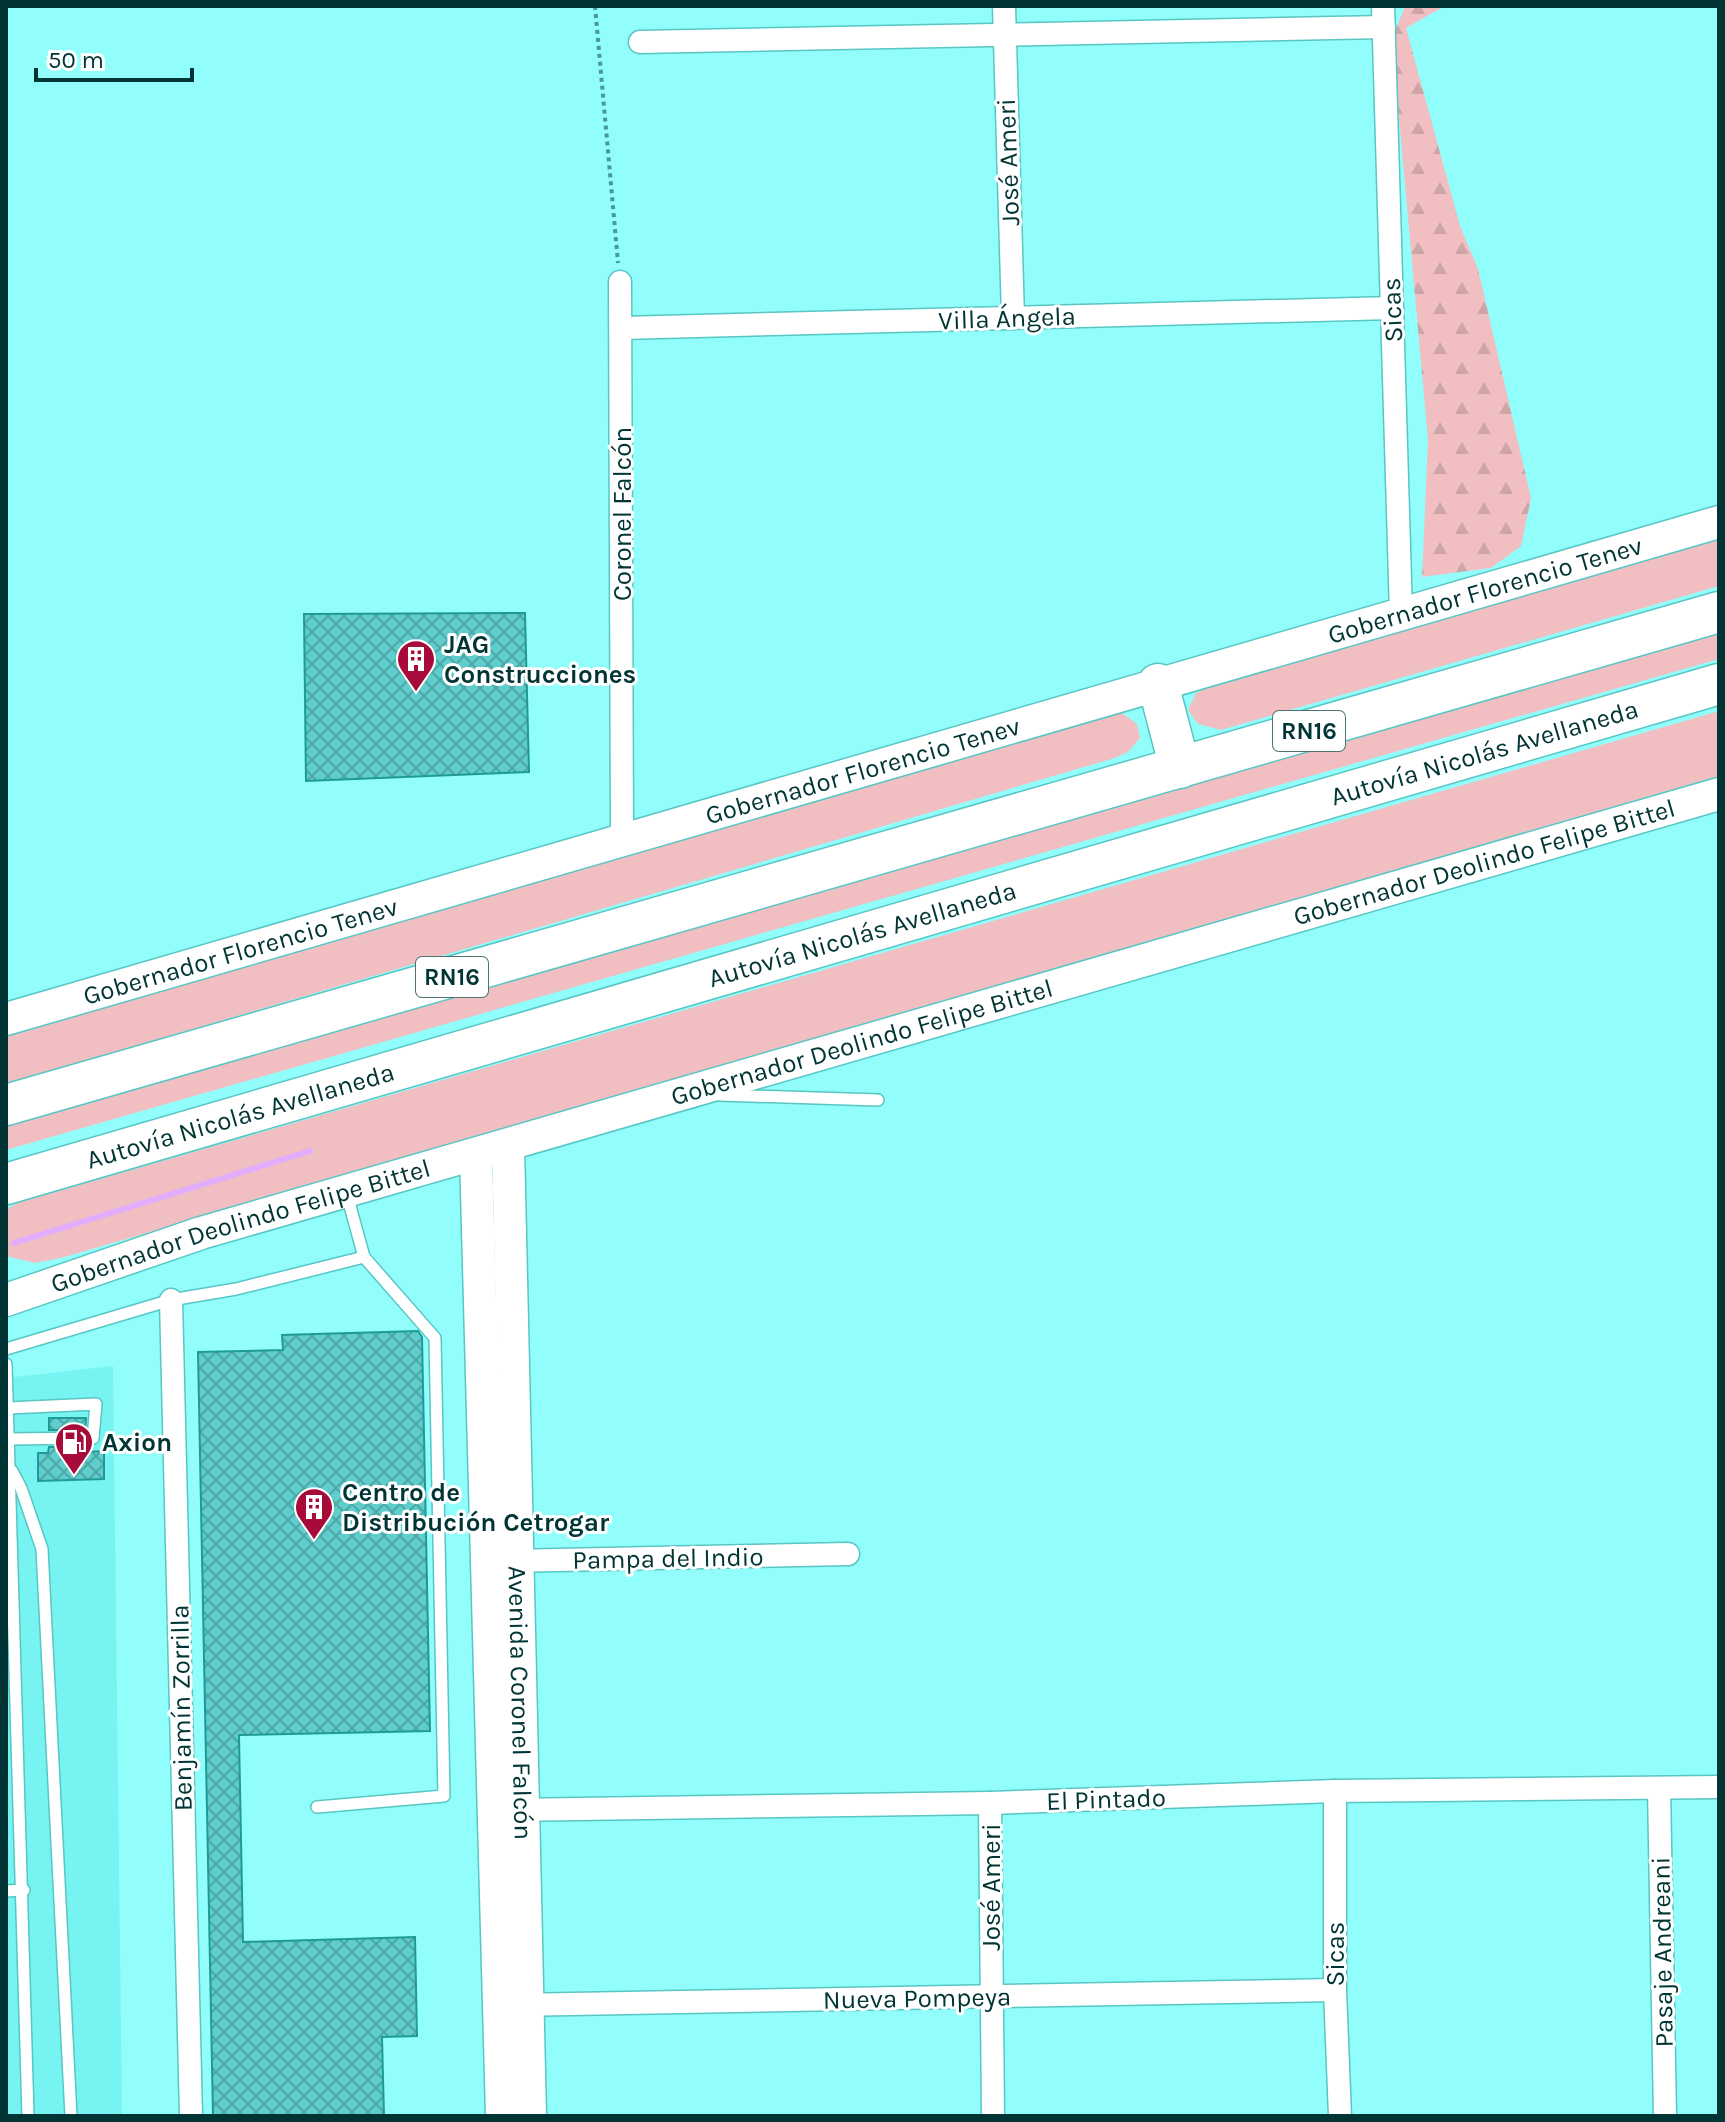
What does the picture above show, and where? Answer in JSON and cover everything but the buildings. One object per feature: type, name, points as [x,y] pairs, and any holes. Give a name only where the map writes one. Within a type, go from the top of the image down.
[{"type":"highway","name":"RN16","points":[[6,1105],[1719,612]]},
{"type":"highway","points":[[1158,684],[1180,768]]},
{"type":"highway","name":"Autovía Nicolás Avellaneda","points":[[6,1184],[1719,684]]},
{"type":"street","name":"José Ameri","points":[[1004,6],[1013,318]]},
{"type":"street","points":[[640,42],[1004,35],[1383,16]]},
{"type":"street","name":"Sicas","points":[[1383,16],[1401,614]]},
{"type":"street","name":"Coronel Falcón","points":[[620,282],[622,841]]},
{"type":"street","name":"Villa Ángela","points":[[622,328],[1392,308]]},
{"type":"street","name":"Gobernador Florencio Tenev","points":[[6,1019],[1719,522]]},
{"type":"street","name":"Gobernador Deolindo Felipe Bittel","points":[[6,1300],[201,1233],[1719,794]]},
{"type":"street","name":"Avenida Coronel Falcón","points":[[502,2116],[513,2005],[502,1561],[508,1145]]},
{"type":"street","name":"Avenida Coronel Falcón","points":[[476,1154],[502,1561]]},
{"type":"street","name":"Benjamín Zorrilla","points":[[171,1300],[191,2116]]},
{"type":"street","name":"Pampa del Indio","points":[[502,1561],[848,1554]]},
{"type":"street","name":"El Pintado","points":[[508,1810],[990,1803],[1335,1791],[1719,1787]]},
{"type":"street","name":"Pasaje Andreani","points":[[1659,1788],[1665,2116]]},
{"type":"street","name":"Sicas","points":[[1335,1791],[1335,1990],[1340,2116]]},
{"type":"street","name":"José Ameri","points":[[990,1803],[993,2116]]},
{"type":"street","name":"Nueva Pompeya","points":[[513,2005],[1335,1990]]},
{"type":"street","name":"Avenida Coronel Falcón","points":[[513,2005],[530,2116]]},
{"type":"lane","points":[[675,1094],[878,1100]]},
{"type":"lane","points":[[317,1807],[444,1796],[435,1338],[364,1257],[346,1191]]},
{"type":"lane","points":[[6,1349],[171,1300],[236,1289],[364,1257]]},
{"type":"lane","points":[[6,1364],[11,1668],[24,1890],[28,2116]]},
{"type":"lane","points":[[8,1408],[96,1404],[93,1438],[9,1439]]},
{"type":"lane","points":[[10,1468],[21,1488],[42,1549],[71,2116]]},
{"type":"lane","points":[[6,1891],[24,1890]]},
{"type":"path","points":[[595,6],[620,282]]},
{"type":"shaded area","points":[[113,1366],[122,2116],[6,2116],[6,1378]]},
{"type":"green space","points":[[1405,6],[1445,6],[1406,28],[1460,226],[1478,269],[1531,498],[1521,546],[1491,568],[1422,577],[1428,440],[1392,40]]},
{"type":"green space","points":[[1719,540],[1719,586],[1221,730],[1198,724],[1188,710],[1196,693],[1241,674]]},
{"type":"green space","points":[[1719,632],[1719,659],[6,1150],[6,1120]]},
{"type":"green space","points":[[1719,711],[1719,776],[61,1258],[35,1263],[6,1256],[6,1210],[17,1203]]},
{"type":"green space","points":[[1122,713],[1137,724],[1140,738],[1128,752],[1115,758],[6,1084],[6,1037],[1103,714]]},
{"type":"waterway","points":[[14,1243],[310,1151]]},
{"type":"place","name":"JAG Construcciones","points":[[416,693]]},
{"type":"place","name":"Axion","points":[[74,1476]]},
{"type":"place","name":"Centro de Distribución Cetrogar","points":[[314,1541]]}]
